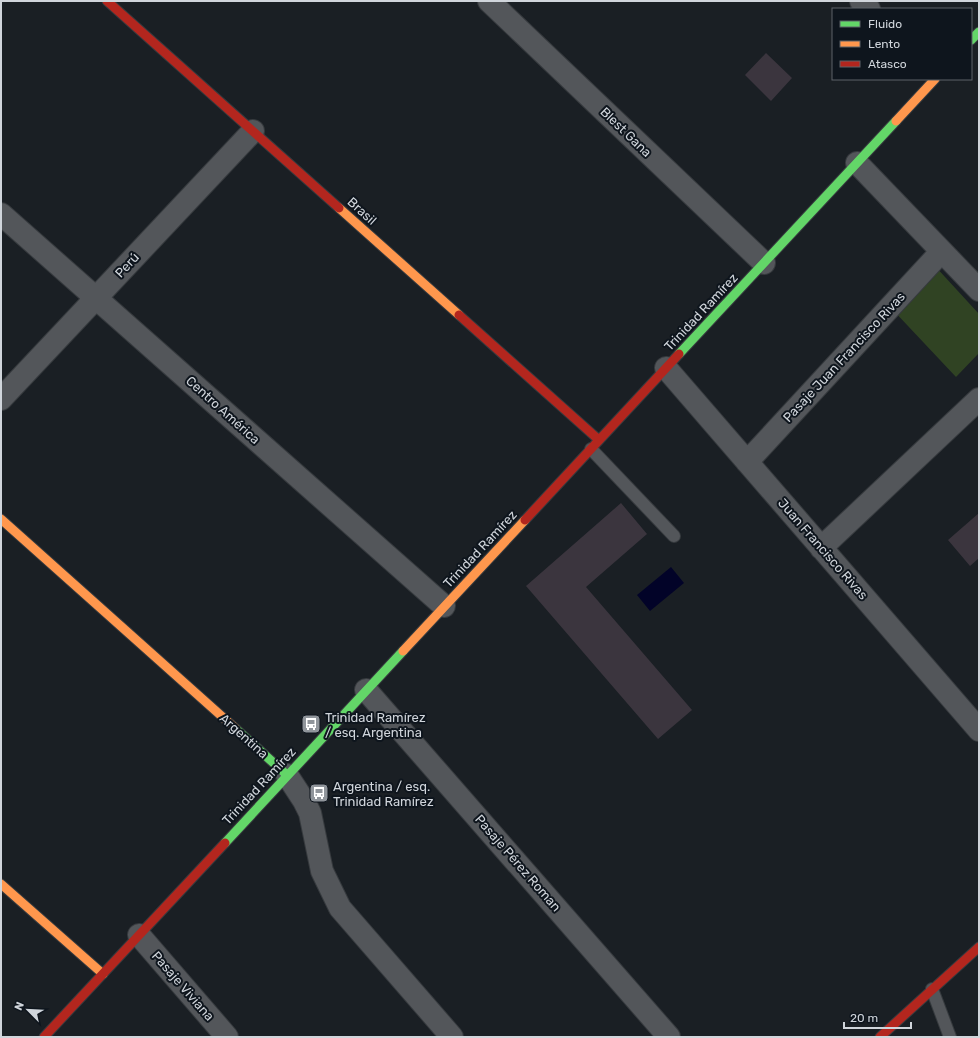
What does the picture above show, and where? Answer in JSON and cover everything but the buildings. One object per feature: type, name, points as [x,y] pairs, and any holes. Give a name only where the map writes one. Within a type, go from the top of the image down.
[{"type":"main road","name":"Brasil","points":[[107,1],[599,440]]},
{"type":"main road","name":"Trinidad Ramírez","points":[[44,1037],[934,80]]},
{"type":"main road","name":"Argentina","points":[[1,519],[287,775]]},
{"type":"main road","points":[[1,884],[103,974]]},
{"type":"main road","points":[[880,1037],[979,947]]},
{"type":"street","name":"Blest Gana","points":[[488,1],[764,263]]},
{"type":"street","points":[[861,1],[869,8]]},
{"type":"street","name":"Perú","points":[[1,399],[253,131]]},
{"type":"street","points":[[857,163],[979,290]]},
{"type":"street","name":"Centro América","points":[[1,214],[444,606]]},
{"type":"street","name":"Pasaje Juan Francisco Rivas","points":[[747,462],[941,252]]},
{"type":"street","name":"Juan Francisco Rivas","points":[[666,368],[979,730]]},
{"type":"street","points":[[821,548],[979,399]]},
{"type":"street","name":"Pasaje Pérez Roman","points":[[366,690],[669,1037]]},
{"type":"street","name":"Argentina","points":[[287,775],[310,813],[322,871],[340,908],[452,1037]]},
{"type":"street","name":"Pasaje Viviana","points":[[139,935],[227,1037]]},
{"type":"lane","points":[[591,449],[674,536]]},
{"type":"lane","points":[[932,989],[950,1037]]},
{"type":"green space","points":[[934,265],[979,314],[979,353],[956,377],[892,309]]},
{"type":"water","points":[[671,567],[684,583],[650,611],[637,595]]},
{"type":"traffic: fast","points":[[972,39],[979,32]]},
{"type":"traffic: fast","points":[[679,354],[896,121]]},
{"type":"traffic: fast","points":[[225,843],[403,651]]},
{"type":"traffic: fast","points":[[236,729],[287,775]]},
{"type":"traffic: slow","points":[[896,121],[934,80]]},
{"type":"traffic: slow","points":[[339,208],[459,315]]},
{"type":"traffic: slow","points":[[1,519],[236,729]]},
{"type":"traffic: slow","points":[[403,651],[525,520]]},
{"type":"traffic: slow","points":[[1,884],[103,974]]},
{"type":"traffic: jam","points":[[107,1],[339,208]]},
{"type":"traffic: jam","points":[[459,315],[599,440]]},
{"type":"traffic: jam","points":[[525,520],[679,354]]},
{"type":"traffic: jam","points":[[44,1037],[225,843]]},
{"type":"traffic: jam","points":[[880,1037],[979,947]]},
{"type":"place","name":"Trinidad Ramírez / esq. Argentina","points":[[311,724]]},
{"type":"place","name":"Argentina / esq. Trinidad Ramírez","points":[[319,793]]}]
